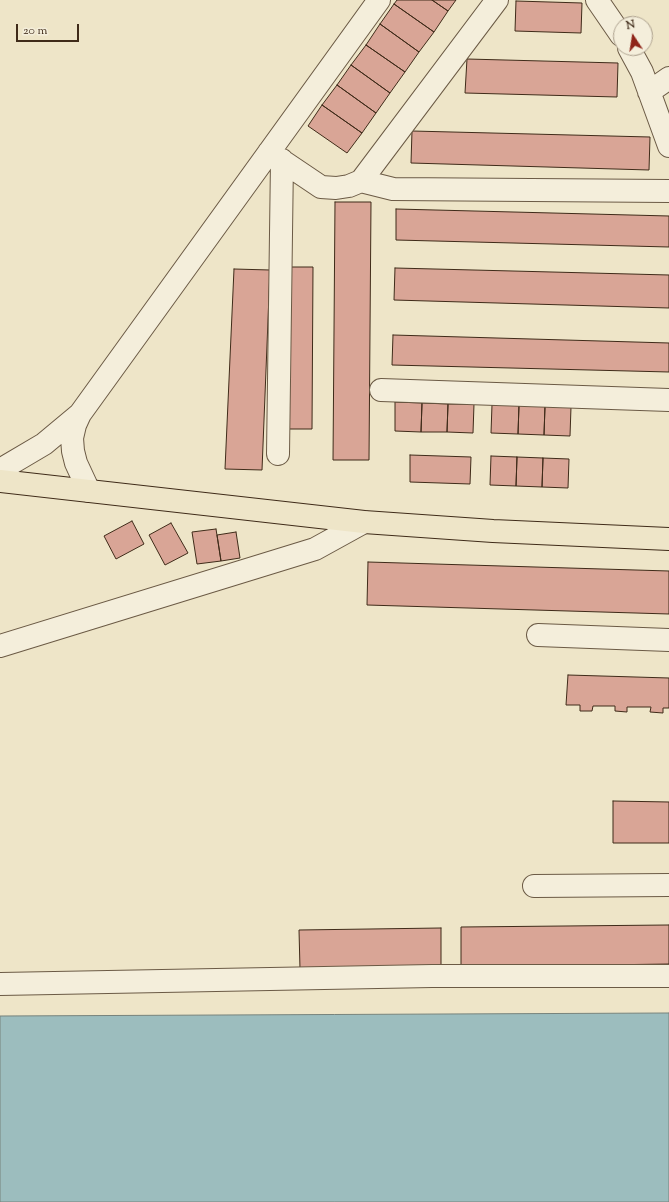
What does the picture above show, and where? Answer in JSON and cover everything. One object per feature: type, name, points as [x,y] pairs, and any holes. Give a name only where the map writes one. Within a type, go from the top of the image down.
[{"type":"main road","points":[[0,481],[364,522],[493,531],[669,539]]},
{"type":"street","points":[[0,470],[44,444],[80,414],[276,156],[379,0]]},
{"type":"street","points":[[276,156],[321,187],[336,188],[349,186],[361,181],[497,0]]},
{"type":"street","points":[[597,0],[613,23]]},
{"type":"street","points":[[633,56],[642,72],[669,146]]},
{"type":"street","points":[[649,92],[669,78]]},
{"type":"street","points":[[276,156],[278,454]]},
{"type":"street","points":[[361,181],[393,189],[669,191]]},
{"type":"street","points":[[381,390],[669,400]]},
{"type":"street","points":[[80,414],[74,432],[73,451],[76,463],[89,491]]},
{"type":"street","points":[[0,646],[315,549],[364,522]]},
{"type":"street","points":[[538,635],[669,640]]},
{"type":"street","points":[[534,886],[669,885]]},
{"type":"street","points":[[0,984],[432,976],[669,976]]},
{"type":"water","points":[[669,1013],[669,1202],[0,1202],[0,1016]]},
{"type":"building","points":[[397,0],[432,0],[448,11],[434,32],[394,4]]},
{"type":"building","points":[[432,0],[456,0],[448,11]]},
{"type":"building","points":[[516,1],[582,3],[581,33],[515,31]]},
{"type":"building","points":[[394,4],[434,32],[419,52],[380,24]]},
{"type":"building","points":[[380,24],[419,52],[405,72],[366,45]]},
{"type":"building","points":[[366,45],[405,72],[390,93],[351,65]]},
{"type":"building","points":[[467,59],[618,63],[617,97],[465,93]]},
{"type":"building","points":[[351,65],[390,93],[376,113],[337,85]]},
{"type":"building","points":[[337,85],[376,113],[362,133],[322,105]]},
{"type":"building","points":[[322,105],[362,133],[347,153],[308,126]]},
{"type":"building","points":[[412,131],[650,137],[649,170],[411,163]]},
{"type":"building","points":[[335,202],[371,202],[369,460],[333,460]]},
{"type":"building","points":[[396,209],[669,216],[669,247],[396,240]]},
{"type":"building","points":[[286,267],[313,267],[312,429],[284,429]]},
{"type":"building","points":[[395,268],[669,275],[669,308],[394,300]]},
{"type":"building","points":[[234,269],[270,270],[262,470],[225,469]]},
{"type":"building","points":[[393,335],[669,343],[669,372],[392,365]]},
{"type":"building","points":[[395,402],[422,403],[421,432],[395,431]]},
{"type":"building","points":[[422,403],[448,404],[447,432],[421,432]]},
{"type":"building","points":[[448,404],[474,404],[473,433],[447,432]]},
{"type":"building","points":[[492,405],[519,405],[518,434],[491,433]]},
{"type":"building","points":[[519,405],[545,406],[544,435],[518,434]]},
{"type":"building","points":[[545,406],[571,407],[570,436],[544,435]]},
{"type":"building","points":[[410,455],[471,457],[470,484],[410,482]]},
{"type":"building","points":[[491,456],[517,457],[516,486],[490,485]]},
{"type":"building","points":[[517,457],[543,458],[542,487],[516,486]]},
{"type":"building","points":[[543,458],[569,459],[568,488],[542,487]]},
{"type":"building","points":[[132,521],[144,544],[116,559],[104,536]]},
{"type":"building","points":[[171,523],[188,553],[165,565],[149,535]]},
{"type":"building","points":[[216,529],[221,561],[197,564],[192,532]]},
{"type":"building","points":[[236,532],[240,558],[221,561],[217,535]]},
{"type":"building","points":[[368,562],[669,571],[669,614],[367,605]]},
{"type":"building","points":[[568,675],[669,678],[669,708],[663,708],[663,713],[650,712],[651,707],[627,707],[627,712],[615,711],[615,706],[593,706],[592,711],[580,711],[580,705],[566,705]]},
{"type":"building","points":[[613,801],[669,802],[669,843],[613,843]]},
{"type":"building","points":[[669,925],[669,964],[461,967],[461,927]]},
{"type":"building","points":[[441,928],[441,967],[300,969],[299,930]]}]
